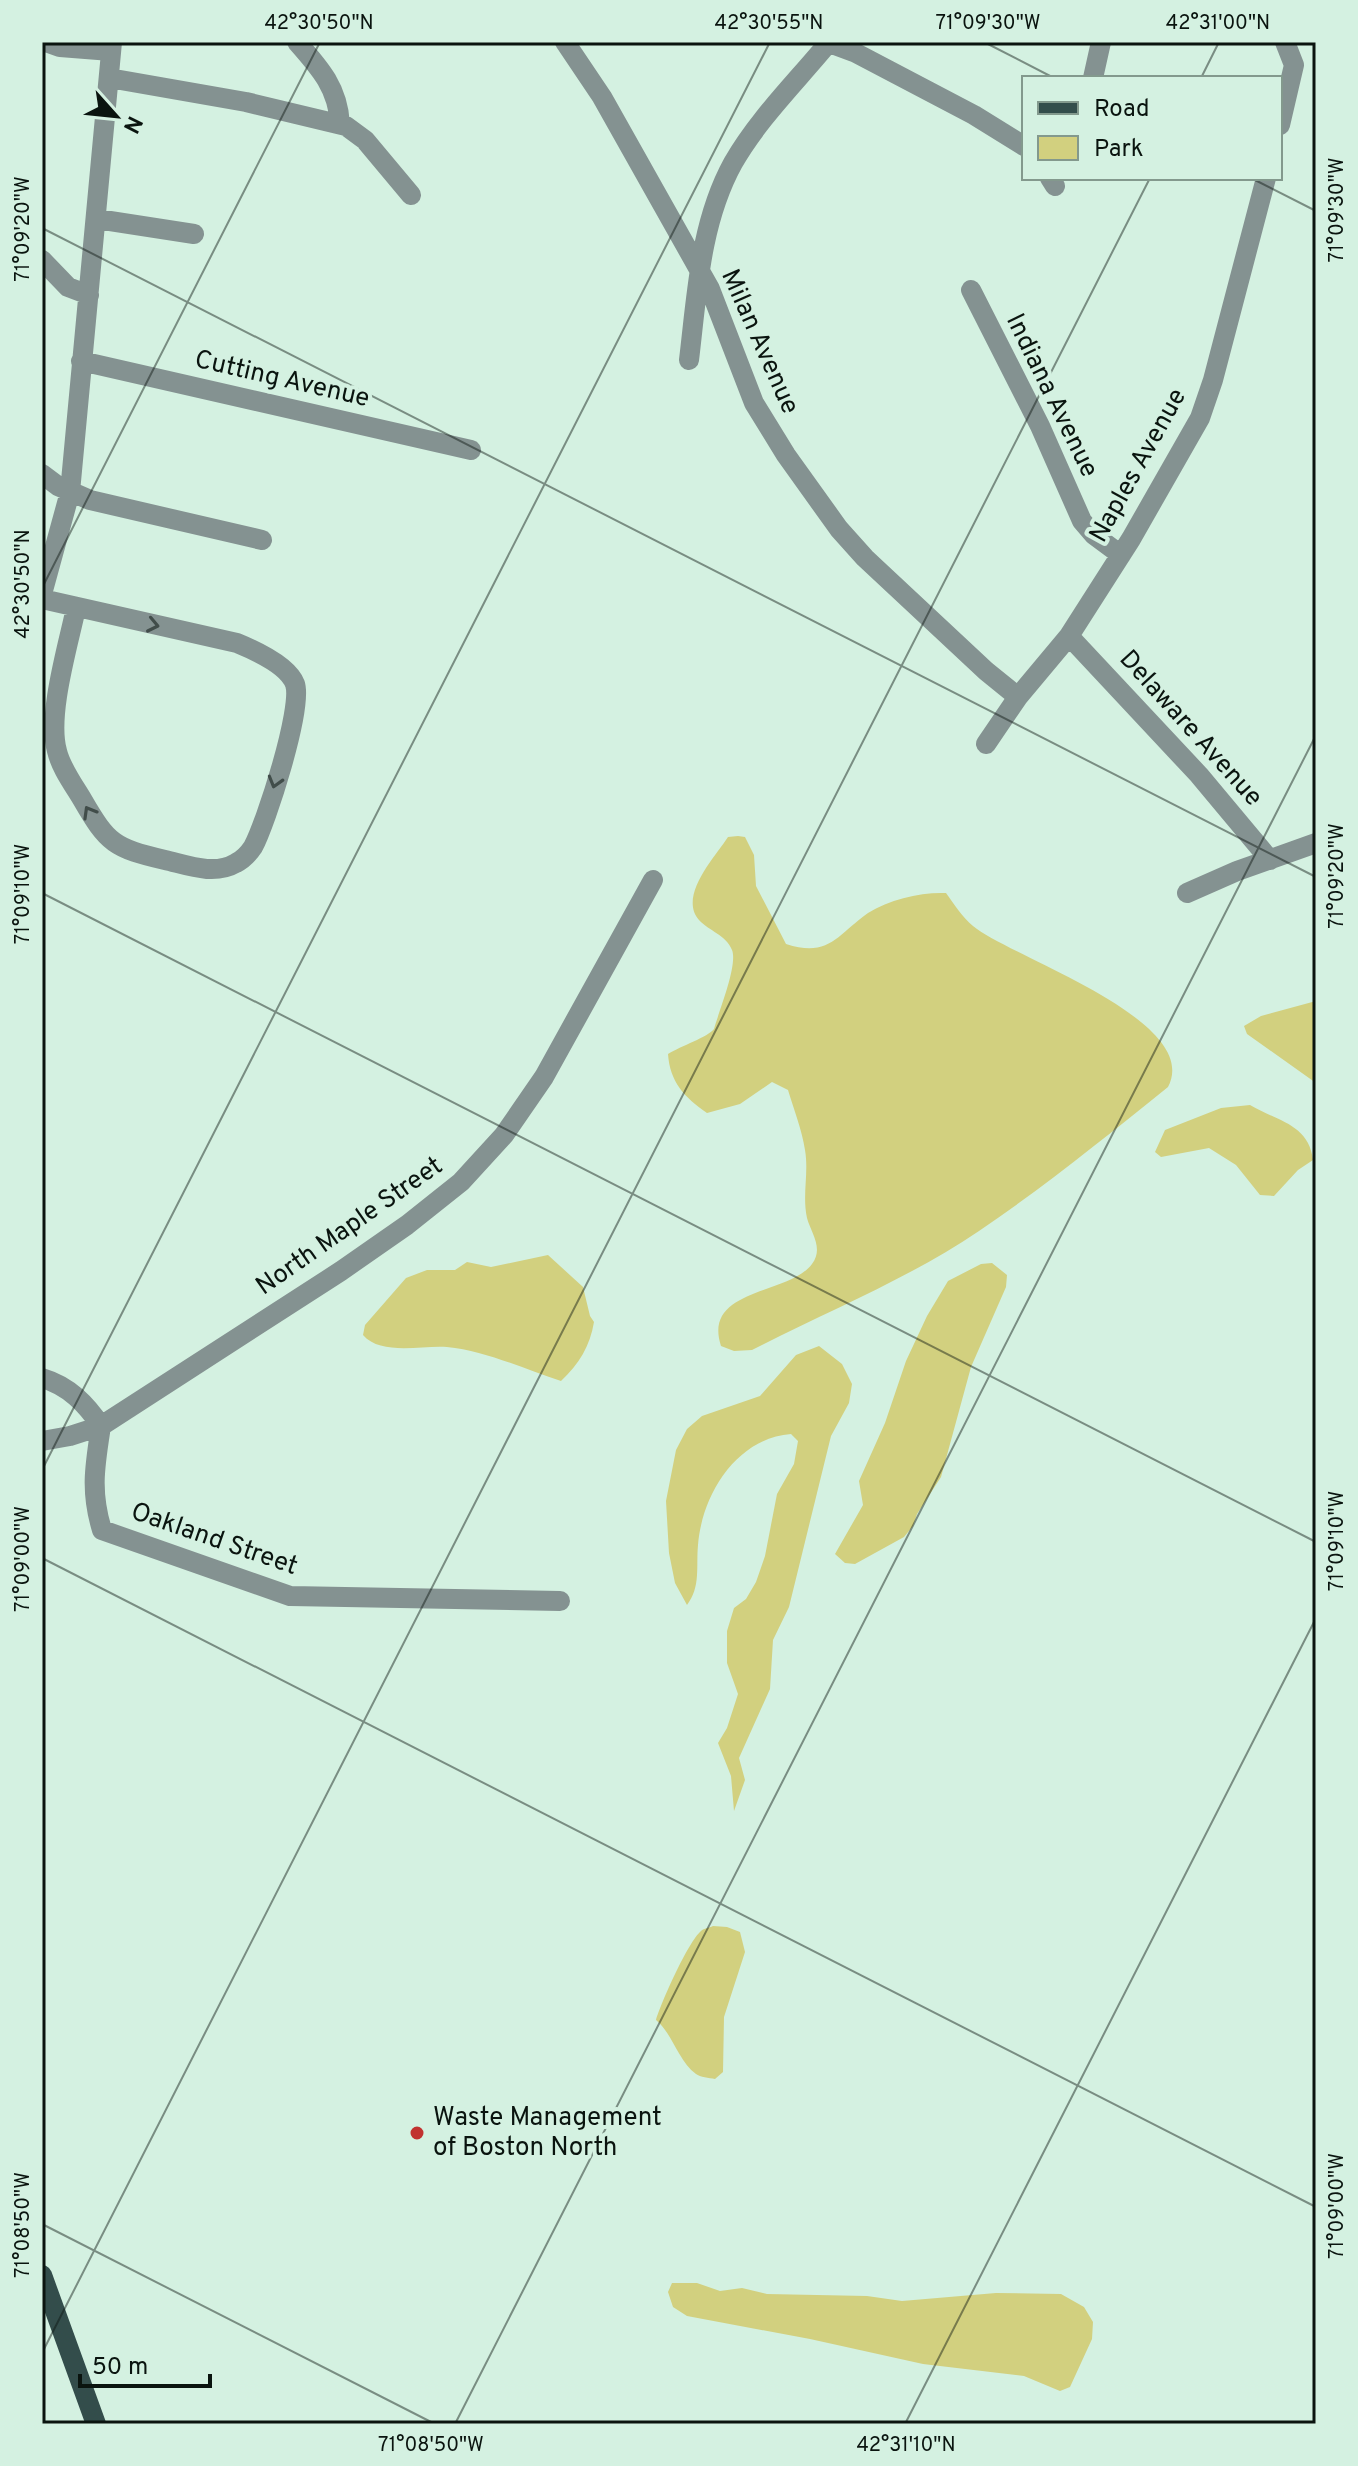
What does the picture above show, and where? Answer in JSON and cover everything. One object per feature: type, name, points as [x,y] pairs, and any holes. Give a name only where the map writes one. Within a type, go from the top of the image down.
[{"type":"main road","points":[[42,2275],[96,2424]]},
{"type":"street","points":[[46,42],[60,47],[112,47],[70,492],[42,596],[76,608],[237,643],[261,654],[295,683],[297,709],[262,828],[251,851],[237,863],[209,870],[140,854],[114,844],[99,828],[60,760],[54,734],[76,608]]},
{"type":"street","points":[[297,42],[326,75],[338,104],[340,124]]},
{"type":"street","name":"Milan Avenue","points":[[565,42],[602,97],[721,312],[754,403],[830,517],[883,576],[1018,697]]},
{"type":"street","points":[[689,360],[709,222],[733,163],[766,117],[828,42],[854,52],[974,115],[1022,145]]},
{"type":"street","points":[[1093,76],[1101,42]]},
{"type":"street","points":[[1282,117],[1294,68],[1290,49],[1285,42]]},
{"type":"street","points":[[109,78],[246,102],[340,124],[365,140],[411,195]]},
{"type":"street","name":"Naples Avenue","points":[[986,744],[1018,697],[1069,636],[1121,555],[1191,434],[1207,400],[1265,180]]},
{"type":"street","points":[[97,219],[194,234]]},
{"type":"street","points":[[42,260],[68,287],[89,295]]},
{"type":"street","name":"Indiana Avenue","points":[[971,290],[1040,426],[1082,521],[1094,535],[1121,555]]},
{"type":"street","name":"Cutting Avenue","points":[[81,361],[471,450]]},
{"type":"street","points":[[42,474],[54,485],[90,500],[262,540]]},
{"type":"street","name":"Delaware Avenue","points":[[1069,636],[1199,775],[1270,860]]},
{"type":"street","points":[[1187,893],[1316,843]]},
{"type":"street","name":"North Maple Street","points":[[42,1441],[101,1426],[341,1271],[461,1182],[504,1135],[544,1077],[653,880]]},
{"type":"street","points":[[42,1378],[77,1396],[101,1426]]},
{"type":"street","name":"Oakland Street","points":[[101,1426],[93,1481],[95,1506],[102,1530],[290,1596],[560,1601]]},
{"type":"green space","points":[[728,837],[745,837],[754,855],[756,886],[786,944],[801,948],[823,946],[868,913],[886,904],[916,895],[946,893],[973,926],[1098,993],[1132,1015],[1158,1038],[1171,1062],[1168,1087],[979,1231],[867,1294],[752,1350],[734,1351],[721,1346],[719,1327],[724,1313],[735,1303],[801,1274],[812,1264],[817,1252],[807,1218],[805,1150],[788,1090],[772,1082],[740,1104],[707,1113],[680,1088],[669,1064],[668,1054],[714,1029],[727,988],[732,950],[726,941],[699,920],[693,900],[701,877],[715,855]]},
{"type":"green space","points":[[1316,1001],[1316,1083],[1247,1034],[1244,1026],[1261,1016]]},
{"type":"green space","points":[[1250,1105],[1290,1125],[1305,1138],[1310,1148],[1313,1160],[1298,1170],[1274,1196],[1260,1195],[1236,1165],[1209,1148],[1161,1157],[1155,1152],[1165,1130],[1221,1108]]},
{"type":"green space","points":[[548,1255],[583,1287],[594,1322],[583,1354],[561,1381],[476,1352],[447,1347],[391,1347],[380,1345],[363,1335],[365,1325],[406,1278],[427,1270],[455,1270],[467,1262],[491,1267]]},
{"type":"green space","points":[[992,1263],[1007,1275],[1006,1287],[971,1367],[941,1477],[904,1537],[855,1564],[845,1563],[835,1554],[863,1505],[859,1481],[927,1316],[948,1281],[981,1264]]},
{"type":"green space","points":[[819,1346],[842,1364],[852,1384],[849,1403],[831,1436],[789,1607],[773,1640],[770,1689],[739,1758],[745,1780],[734,1811],[731,1776],[718,1743],[727,1728],[738,1694],[727,1663],[727,1631],[734,1608],[746,1599],[756,1582],[765,1556],[777,1494],[794,1464],[798,1441],[791,1434],[772,1438],[739,1457],[726,1472],[715,1489],[701,1526],[696,1584],[687,1605],[675,1583],[669,1553],[666,1501],[676,1450],[687,1429],[702,1416],[760,1396],[796,1355]]},
{"type":"green space","points":[[713,1926],[740,1932],[745,1952],[724,2017],[723,2072],[715,2079],[700,2076],[690,2069],[656,2020],[689,1947],[701,1931]]},
{"type":"green space","points":[[672,2283],[697,2283],[720,2291],[742,2288],[767,2294],[867,2296],[902,2301],[996,2293],[1061,2294],[1084,2307],[1093,2322],[1092,2339],[1070,2387],[1060,2391],[1024,2376],[923,2364],[687,2316],[673,2307],[668,2292]]},
{"type":"place","name":"Waste Management of Boston North","points":[[417,2133]]}]
